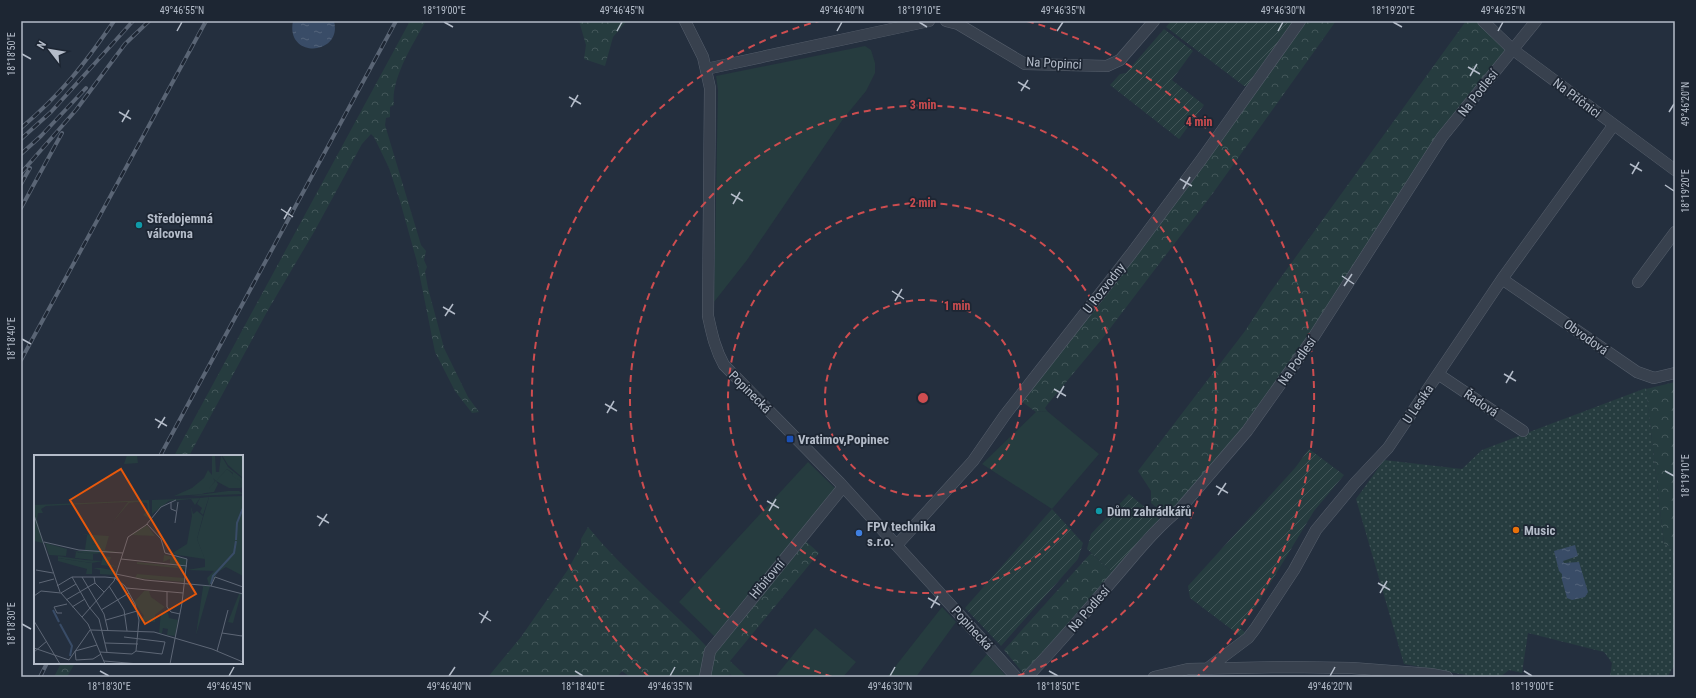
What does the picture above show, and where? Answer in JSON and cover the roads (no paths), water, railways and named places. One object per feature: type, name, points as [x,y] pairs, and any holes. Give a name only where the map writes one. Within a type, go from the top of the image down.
[{"type":"street","name":"Popinecká","points":[[684,21],[703,57],[710,88],[708,316],[713,342],[724,365],[843,487],[1016,677]]},
{"type":"street","points":[[706,69],[929,21]]},
{"type":"street","name":"Na Popinci","points":[[946,21],[958,24],[1025,64],[1108,66],[1120,60],[1154,21]]},
{"type":"street","name":"U Rozvodny","points":[[897,545],[973,461],[1005,415],[1131,254],[1201,160],[1300,21]]},
{"type":"street","name":"Na Příčnici","points":[[1483,21],[1512,50],[1675,170]]},
{"type":"street","name":"Na Podlesí","points":[[1027,677],[1053,651],[1141,547],[1167,519],[1180,509],[1247,431],[1311,341],[1442,137],[1536,21]]},
{"type":"street","name":"U Lesíka","points":[[1208,668],[1248,638],[1255,629],[1294,570],[1316,530],[1355,483],[1388,448],[1502,279],[1614,126]]},
{"type":"street","points":[[1638,282],[1675,232]]},
{"type":"street","name":"Obvodová","points":[[1502,279],[1637,372],[1654,378],[1675,373]]},
{"type":"street","name":"Řadová","points":[[1438,374],[1523,431]]},
{"type":"street","name":"Hřbitovní","points":[[705,677],[710,651],[843,487]]},
{"type":"street","points":[[1154,677],[1188,669],[1208,668],[1288,672],[1352,668],[1431,674],[1447,677]]},
{"type":"water","points":[[293,21],[334,21],[334,33],[330,41],[323,46],[314,48],[305,47],[297,42],[293,33]]},
{"type":"water","points":[[1575,545],[1578,556],[1563,561],[1564,563],[1579,562],[1588,592],[1585,597],[1572,600],[1567,598],[1562,580],[1562,574],[1559,571],[1554,551]]},
{"type":"railway","points":[[21,128],[60,91],[92,52],[114,21]]},
{"type":"railway","points":[[21,139],[51,112],[133,21]]},
{"type":"railway","points":[[21,173],[76,110],[125,44],[149,21]]},
{"type":"railway","points":[[21,360],[206,21]]},
{"type":"railway","points":[[161,455],[396,21]]},
{"type":"railway","points":[[21,154],[41,136],[86,88]]},
{"type":"railway","points":[[21,208],[62,133]]},
{"type":"railway","points":[[21,184],[30,168]]},
{"type":"railway","points":[[40,677],[46,664]]},
{"type":"place","name":"Středojemná válcovna","points":[[139,225]]},
{"type":"place","name":"Vratimov,Popinec","points":[[790,439]]},
{"type":"place","name":"Dům zahrádkářů","points":[[1099,511]]},
{"type":"place","name":"Music","points":[[1516,530]]},
{"type":"place","name":"FPV technika s.r.o.","points":[[859,533]]}]
